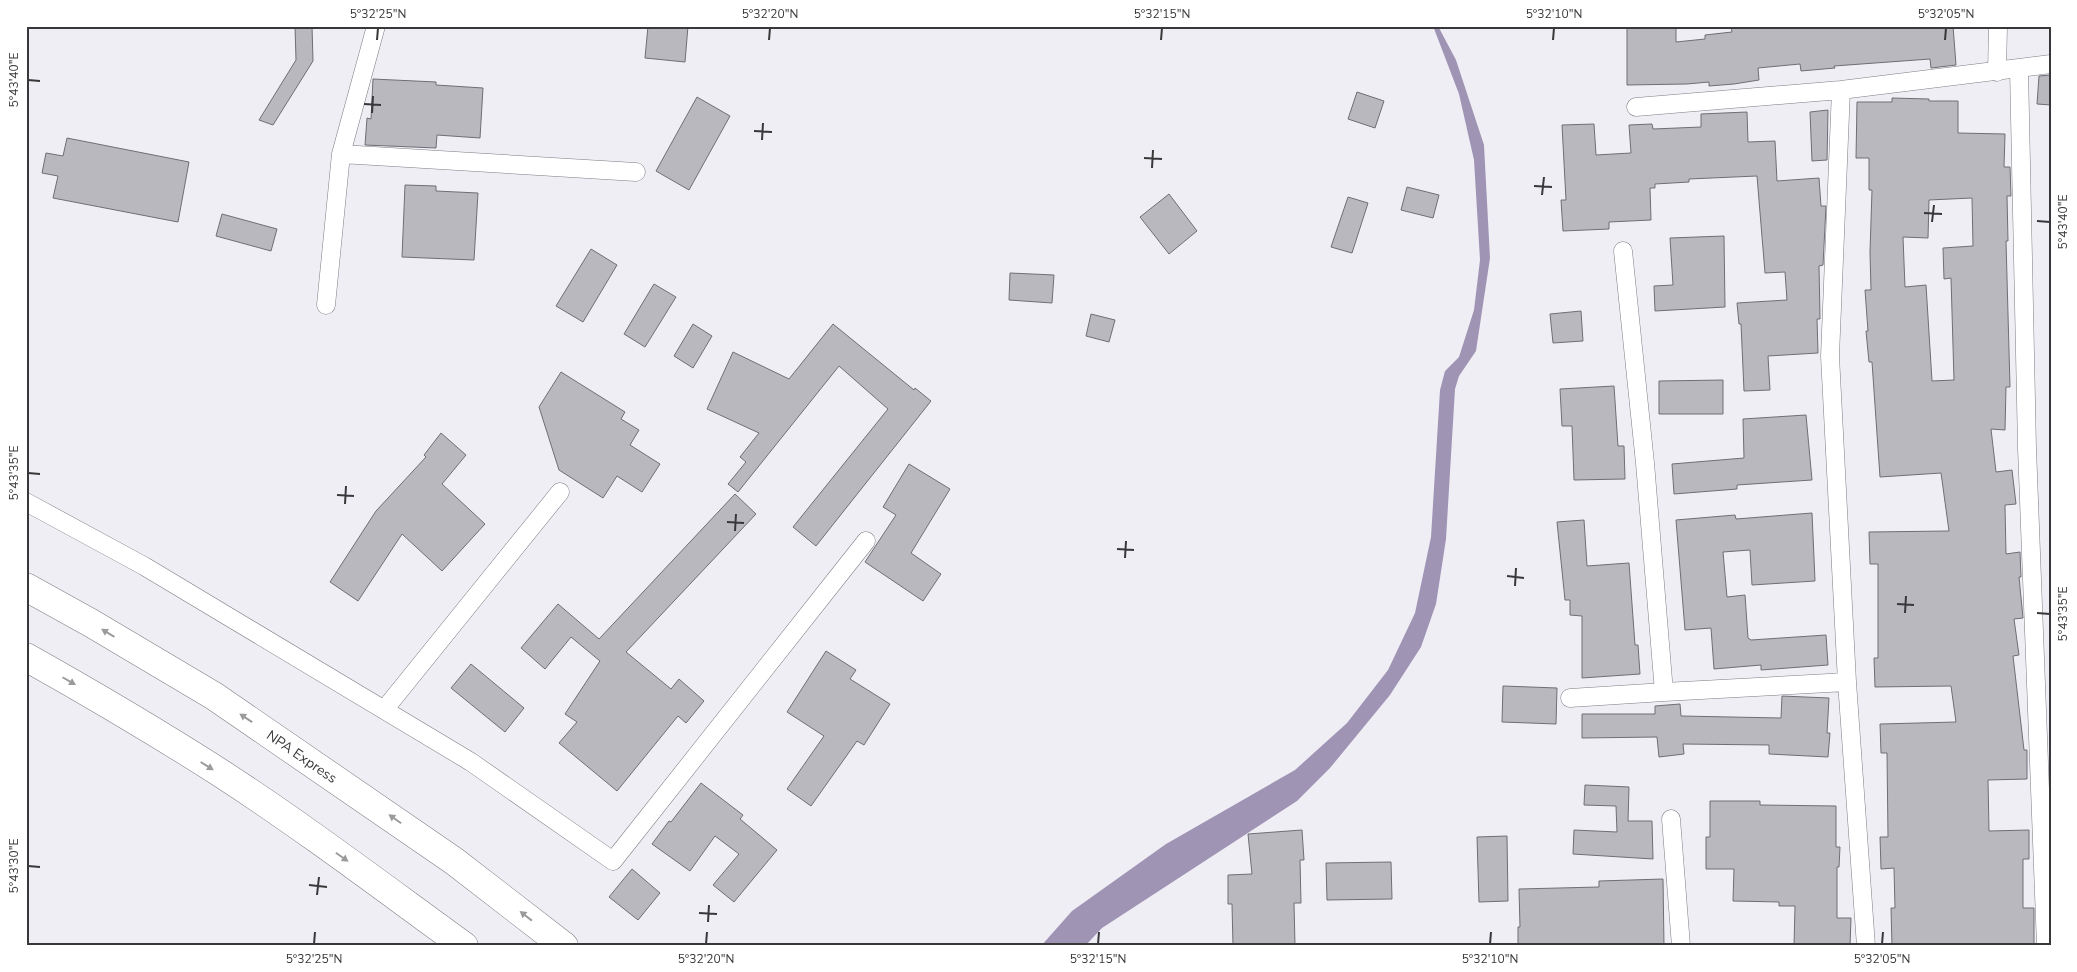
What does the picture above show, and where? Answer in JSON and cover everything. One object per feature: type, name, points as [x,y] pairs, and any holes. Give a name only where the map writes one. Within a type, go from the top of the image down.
[{"type":"main road","name":"NPA Express","points":[[26,587],[214,696],[454,861],[564,946]]},
{"type":"main road","points":[[26,657],[96,697],[222,775],[341,856],[464,946]]},
{"type":"street","points":[[326,305],[341,154],[376,26]]},
{"type":"street","points":[[1997,72],[1998,26]]},
{"type":"street","points":[[1636,107],[1841,90],[2051,64]]},
{"type":"street","points":[[2018,69],[2027,448],[2044,700],[2046,946]]},
{"type":"street","points":[[1841,90],[1830,356],[1847,682],[1866,946]]},
{"type":"street","points":[[341,154],[636,172]]},
{"type":"street","points":[[1623,251],[1645,463],[1664,692]]},
{"type":"street","points":[[384,710],[560,492]]},
{"type":"street","points":[[26,502],[144,566],[471,762],[613,861],[866,541]]},
{"type":"street","points":[[1570,698],[1847,682]]},
{"type":"street","points":[[1671,819],[1681,946]]},
{"type":"shaded area","points":[[1433,26],[1438,26],[1456,60],[1484,145],[1490,258],[1476,351],[1459,376],[1455,389],[1446,539],[1436,604],[1421,647],[1390,695],[1330,768],[1297,801],[1102,928],[1085,946],[1041,946],[1072,911],[1166,844],[1295,770],[1347,723],[1388,670],[1415,613],[1431,537],[1440,390],[1445,371],[1459,357],[1474,310],[1480,260],[1474,160],[1459,94]]},
{"type":"building","points":[[295,26],[312,26],[313,61],[273,125],[259,120],[296,60]]},
{"type":"building","points":[[648,26],[688,26],[685,62],[645,58]]},
{"type":"building","points":[[1627,26],[1676,26],[1676,42],[1705,39],[1705,35],[1732,32],[1731,26],[1953,26],[1956,65],[1931,68],[1930,59],[1834,66],[1835,68],[1801,71],[1800,64],[1758,68],[1759,80],[1734,84],[1709,86],[1709,82],[1627,85]]},
{"type":"building","points":[[2051,75],[2051,105],[2037,104],[2039,76]]},
{"type":"building","points":[[373,79],[436,82],[436,85],[483,88],[480,138],[437,135],[436,148],[365,145],[367,118],[371,119]]},
{"type":"building","points":[[1357,92],[1384,101],[1375,128],[1348,119]]},
{"type":"building","points":[[697,97],[730,116],[689,190],[656,171]]},
{"type":"building","points":[[1892,98],[1958,101],[1958,133],[2005,134],[2004,167],[2010,167],[2011,196],[2007,196],[2008,241],[2006,241],[2010,387],[2006,387],[2005,430],[1991,429],[1996,472],[2012,470],[2016,504],[2005,505],[2006,554],[2020,552],[2021,577],[2019,577],[2023,618],[2014,619],[2019,655],[2013,656],[2024,750],[2027,750],[2027,779],[1988,780],[1989,831],[2029,830],[2029,859],[2023,859],[2023,908],[2034,908],[2034,946],[1892,946],[1891,908],[1895,908],[1894,868],[1881,869],[1880,837],[1888,837],[1887,753],[1881,753],[1880,724],[1956,722],[1951,686],[1875,687],[1874,658],[1878,658],[1878,564],[1870,564],[1869,532],[1949,531],[1941,473],[1880,477],[1872,362],[1869,362],[1866,331],[1868,331],[1865,290],[1871,290],[1872,190],[1869,190],[1869,158],[1856,158],[1857,102],[1892,102]],"holes":[[[1972,198],[1973,246],[1943,248],[1944,279],[1951,278],[1954,380],[1932,381],[1926,285],[1905,287],[1903,237],[1928,238],[1929,200]]]},
{"type":"building","points":[[1828,110],[1827,160],[1812,161],[1810,112]]},
{"type":"building","points":[[1747,112],[1748,142],[1775,141],[1777,181],[1819,178],[1821,206],[1826,206],[1823,265],[1819,266],[1820,319],[1817,319],[1818,353],[1768,356],[1770,390],[1744,391],[1741,324],[1739,324],[1737,303],[1787,300],[1785,272],[1765,273],[1757,176],[1689,179],[1689,182],[1655,184],[1655,188],[1650,188],[1651,220],[1609,222],[1609,229],[1563,231],[1561,200],[1566,200],[1562,125],[1594,124],[1596,155],[1631,153],[1629,125],[1652,124],[1653,129],[1701,127],[1701,114]]},
{"type":"building","points":[[67,138],[189,162],[178,222],[53,198],[58,176],[42,173],[46,153],[63,156]]},
{"type":"building","points":[[405,185],[436,186],[436,191],[478,193],[474,260],[402,257]]},
{"type":"building","points":[[1407,187],[1439,195],[1433,218],[1401,210]]},
{"type":"building","points":[[1169,194],[1197,231],[1169,254],[1140,217]]},
{"type":"building","points":[[1348,197],[1368,203],[1352,253],[1331,247]]},
{"type":"building","points":[[222,214],[277,229],[271,251],[216,236]]},
{"type":"building","points":[[1724,236],[1725,307],[1655,311],[1654,286],[1673,285],[1670,238]]},
{"type":"building","points":[[591,249],[617,265],[583,322],[556,306]]},
{"type":"building","points":[[1010,273],[1054,275],[1052,303],[1009,300]]},
{"type":"building","points":[[654,284],[676,297],[645,347],[624,334]]},
{"type":"building","points":[[1581,311],[1583,341],[1553,343],[1550,314]]},
{"type":"building","points":[[1091,314],[1115,320],[1109,342],[1086,336]]},
{"type":"building","points":[[693,324],[712,336],[693,368],[674,356]]},
{"type":"building","points":[[833,324],[914,390],[915,388],[931,401],[816,546],[793,527],[888,409],[839,366],[738,492],[728,484],[746,462],[740,457],[759,433],[707,409],[733,352],[789,379]]},
{"type":"building","points":[[561,372],[625,412],[621,419],[639,430],[630,445],[660,464],[642,492],[617,476],[603,498],[559,470],[539,407]]},
{"type":"building","points":[[1723,380],[1723,414],[1659,414],[1659,381]]},
{"type":"building","points":[[1614,386],[1618,446],[1624,446],[1625,479],[1574,480],[1572,426],[1562,426],[1560,389]]},
{"type":"building","points":[[1806,415],[1812,480],[1737,485],[1737,489],[1674,494],[1672,464],[1744,458],[1743,419]]},
{"type":"building","points":[[441,433],[466,455],[442,484],[485,524],[442,571],[402,534],[358,601],[330,582],[376,511],[426,457],[424,455]]},
{"type":"building","points":[[909,464],[950,489],[911,553],[941,574],[923,601],[865,562],[896,515],[883,507]]},
{"type":"building","points":[[735,494],[756,514],[626,652],[671,689],[679,679],[704,701],[686,723],[678,716],[617,791],[559,743],[577,722],[565,714],[600,661],[571,637],[545,669],[521,648],[558,604],[599,639]]},
{"type":"building","points":[[1812,513],[1815,581],[1752,585],[1750,550],[1723,552],[1727,597],[1745,595],[1748,638],[1751,640],[1826,635],[1828,665],[1761,670],[1761,665],[1714,669],[1711,628],[1685,630],[1676,520],[1735,515],[1736,519]]},
{"type":"building","points":[[1584,520],[1587,566],[1629,563],[1635,645],[1638,645],[1640,674],[1582,678],[1582,616],[1570,615],[1570,600],[1565,600],[1557,522]]},
{"type":"building","points":[[826,651],[856,670],[850,679],[890,704],[864,745],[857,741],[811,806],[787,789],[824,736],[787,712]]},
{"type":"building","points":[[471,664],[524,708],[505,732],[451,688]]},
{"type":"building","points":[[1503,686],[1557,688],[1556,724],[1502,722]]},
{"type":"building","points":[[1782,696],[1829,698],[1827,733],[1830,733],[1828,757],[1769,754],[1769,745],[1683,744],[1684,754],[1659,757],[1657,737],[1582,738],[1582,714],[1655,714],[1655,706],[1680,704],[1681,716],[1781,718]]},
{"type":"building","points":[[701,783],[743,815],[740,819],[777,850],[734,902],[713,885],[739,854],[715,836],[690,871],[652,844]]},
{"type":"building","points":[[1585,785],[1629,787],[1628,821],[1652,821],[1653,859],[1573,854],[1574,830],[1617,832],[1616,806],[1584,805]]},
{"type":"building","points":[[1710,801],[1760,801],[1760,805],[1836,806],[1836,847],[1840,847],[1839,867],[1837,867],[1837,918],[1851,918],[1850,946],[1794,946],[1795,906],[1779,906],[1779,902],[1733,901],[1734,869],[1706,869],[1706,837],[1710,837]]},
{"type":"building","points":[[1302,830],[1304,860],[1300,860],[1301,903],[1294,903],[1295,946],[1233,946],[1232,904],[1228,904],[1228,875],[1252,874],[1248,834]]},
{"type":"building","points":[[1507,836],[1508,901],[1479,902],[1477,837]]},
{"type":"building","points":[[1391,862],[1392,899],[1327,900],[1326,863]]},
{"type":"building","points":[[632,869],[660,893],[638,920],[609,897]]},
{"type":"building","points":[[1663,879],[1664,946],[1518,946],[1518,927],[1520,927],[1519,889],[1599,887],[1599,881]]}]
